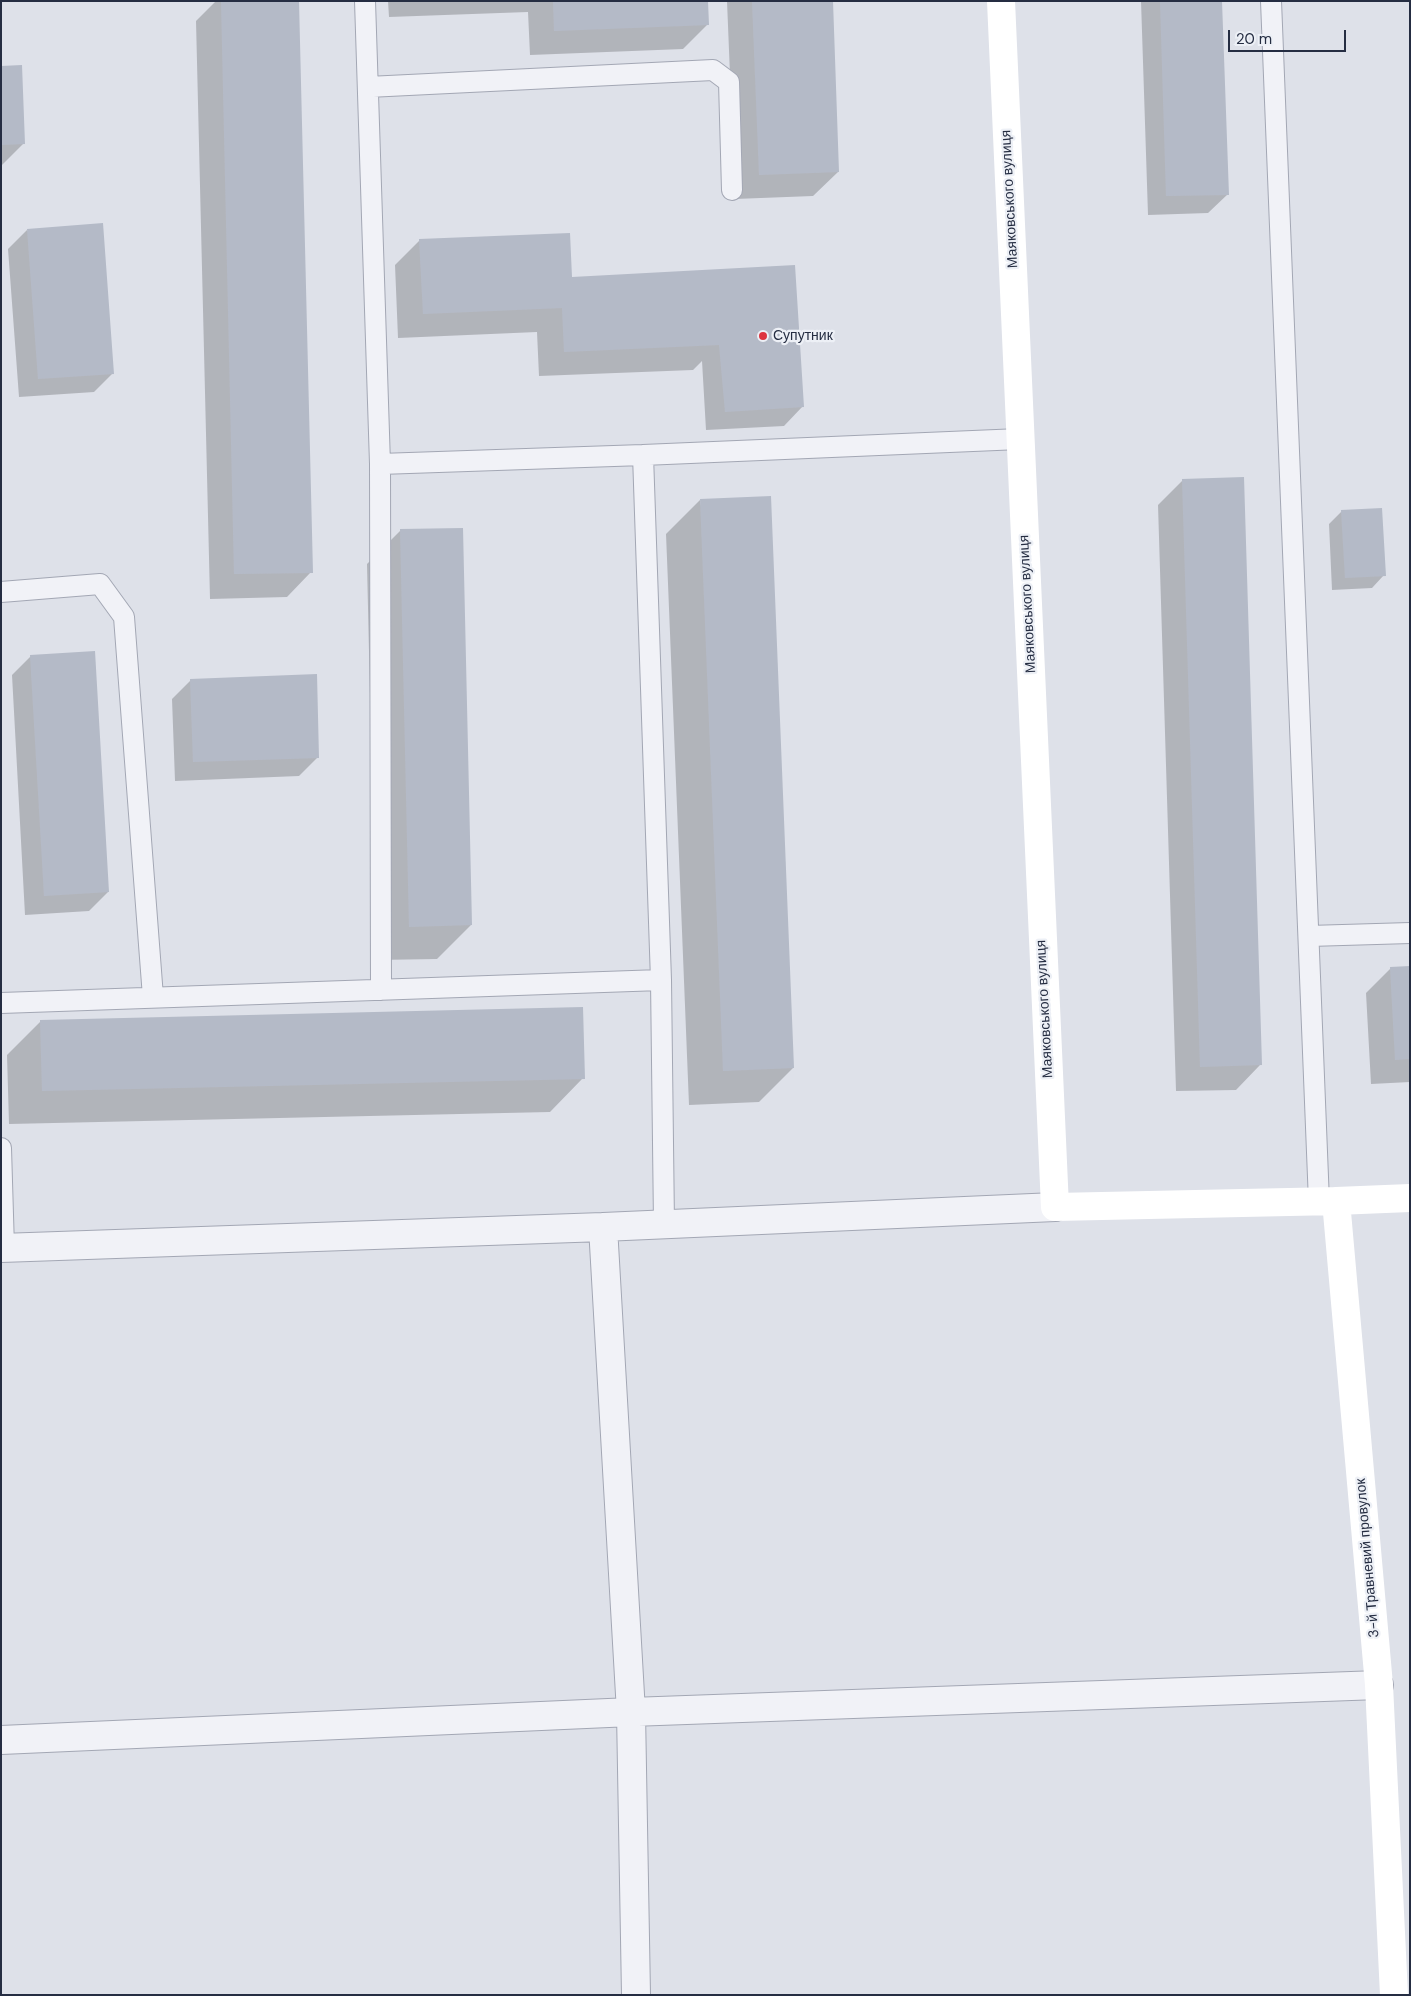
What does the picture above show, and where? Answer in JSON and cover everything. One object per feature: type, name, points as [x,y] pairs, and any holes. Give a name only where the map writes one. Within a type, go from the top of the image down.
[{"type":"main road","name":"Маяковського вулиця","points":[[1001,1],[1054,1207]]},
{"type":"main road","points":[[1054,1207],[1410,1198]]},
{"type":"main road","name":"3-й Травневий провулок","points":[[1328,1201],[1379,1685],[1394,1995]]},
{"type":"street","points":[[3,1248],[603,1227],[1054,1207]]},
{"type":"street","points":[[603,1227],[631,1712],[636,1995]]},
{"type":"street","points":[[1,1740],[631,1712],[1379,1685]]},
{"type":"lane","points":[[365,1],[380,464],[381,990]]},
{"type":"lane","points":[[1271,1],[1308,936],[1328,1201]]},
{"type":"lane","points":[[368,87],[713,70],[729,82],[732,190]]},
{"type":"lane","points":[[380,464],[1020,439]]},
{"type":"lane","points":[[643,455],[661,980],[664,1224]]},
{"type":"lane","points":[[1,592],[100,584],[124,617],[153,997]]},
{"type":"lane","points":[[1308,936],[1410,933]]},
{"type":"lane","points":[[1,1003],[661,980]]},
{"type":"lane","points":[[1,1148],[3,1248]]},
{"type":"building","points":[[221,1],[299,1],[313,573],[234,574]]},
{"type":"building","points":[[553,1],[708,1],[709,25],[554,31]]},
{"type":"building","points":[[752,1],[833,1],[839,172],[759,175]]},
{"type":"building","points":[[1160,1],[1222,1],[1229,195],[1166,196]]},
{"type":"building","points":[[22,65],[25,144],[1,145],[1,66]]},
{"type":"building","points":[[103,223],[114,374],[38,379],[27,229]]},
{"type":"building","points":[[570,233],[572,277],[795,265],[804,407],[725,412],[719,345],[564,352],[562,308],[423,314],[419,239]]},
{"type":"building","points":[[1244,477],[1262,1065],[1200,1067],[1182,479]]},
{"type":"building","points":[[771,496],[794,1068],[723,1071],[700,499]]},
{"type":"building","points":[[1382,508],[1386,576],[1345,578],[1341,510]]},
{"type":"building","points":[[463,528],[472,925],[409,927],[400,529]]},
{"type":"building","points":[[95,651],[109,892],[44,896],[30,655]]},
{"type":"building","points":[[317,674],[319,758],[193,762],[190,679]]},
{"type":"building","points":[[1410,966],[1410,1059],[1395,1060],[1390,967]]},
{"type":"building","points":[[583,1007],[585,1079],[42,1091],[40,1020]]},
{"type":"place","name":"Супутник","points":[[763,336]]}]
